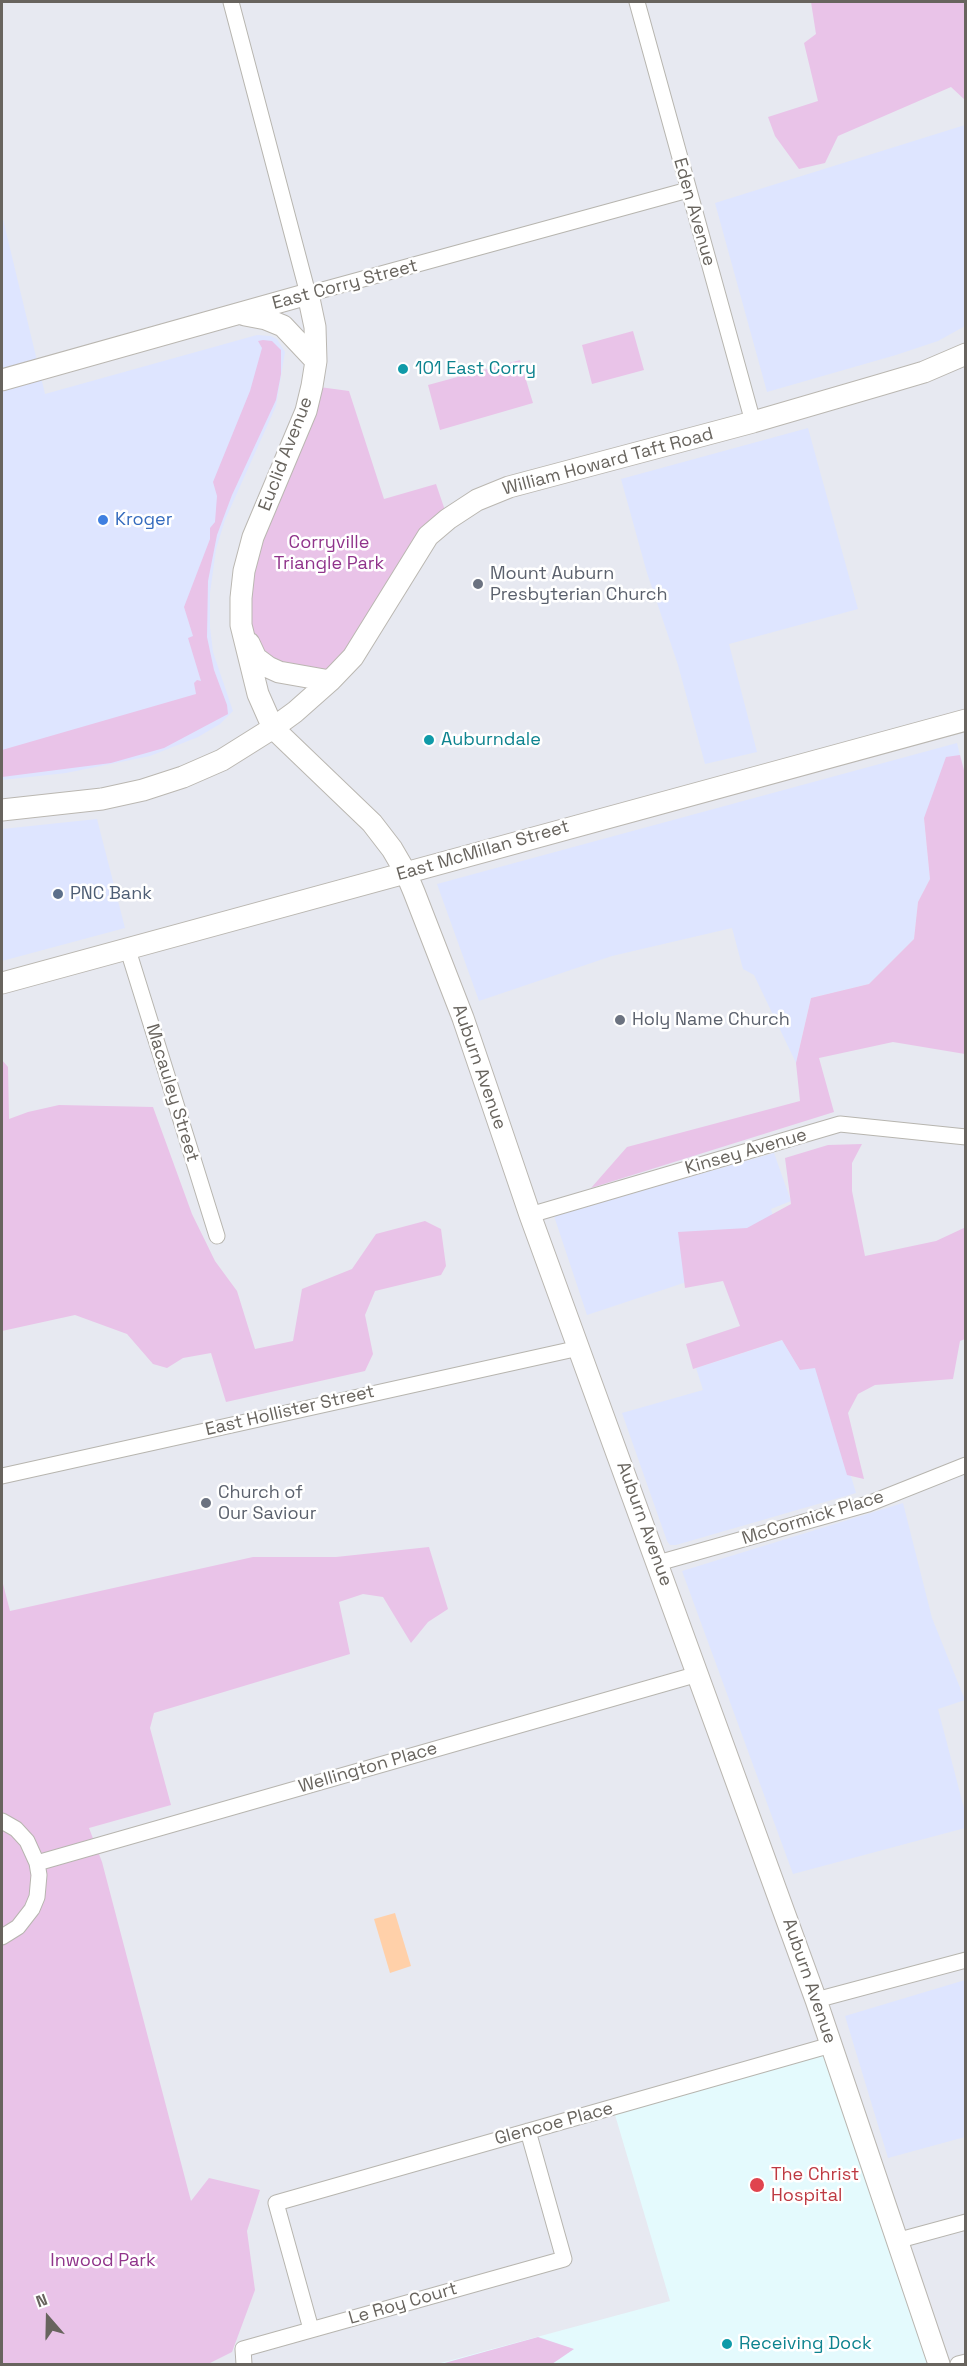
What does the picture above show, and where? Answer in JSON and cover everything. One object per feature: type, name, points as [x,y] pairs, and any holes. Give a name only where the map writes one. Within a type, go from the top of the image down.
[{"type":"main road","name":"East Corry Street","points":[[2,380],[308,294]]},
{"type":"main road","name":"Euclid Avenue","points":[[273,728],[258,694],[241,625],[241,598],[244,571],[250,549],[306,411],[316,361],[315,327],[308,294]]},
{"type":"main road","points":[[241,314],[266,319],[283,326],[316,361]]},
{"type":"main road","name":"William Howard Taft Road","points":[[2,810],[102,799],[143,790],[183,777],[222,760],[273,728],[330,681],[352,657],[428,536],[448,519],[477,500],[509,487],[753,422],[924,372],[966,354]]},
{"type":"main road","points":[[241,625],[256,658],[268,667],[279,672],[330,681]]},
{"type":"main road","name":"East McMillan Street","points":[[2,983],[966,720]]},
{"type":"main road","name":"Auburn Avenue","points":[[273,728],[372,823],[406,873],[463,1018],[530,1215],[816,2000],[939,2364]]},
{"type":"street","name":"Euclid Avenue","points":[[231,2],[308,294]]},
{"type":"street","name":"Eden Avenue","points":[[637,2],[753,422]]},
{"type":"street","name":"East Corry Street","points":[[308,294],[688,190]]},
{"type":"street","name":"Macauley Street","points":[[128,950],[217,1236]]},
{"type":"street","name":"Kinsey Avenue","points":[[530,1215],[840,1124],[966,1137]]},
{"type":"street","name":"East Hollister Street","points":[[2,1476],[579,1348]]},
{"type":"street","name":"McCormick Place","points":[[658,1563],[868,1504],[966,1465]]},
{"type":"street","name":"Wellington Place","points":[[38,1863],[698,1674]]},
{"type":"street","points":[[2,1821],[16,1829],[27,1841],[38,1863],[39,1886],[32,1909],[18,1927],[2,1937]]},
{"type":"street","points":[[816,2000],[966,1960]]},
{"type":"street","name":"Glencoe Place","points":[[311,2329],[276,2203],[831,2045]]},
{"type":"street","name":"Le Roy Court","points":[[243,2357],[311,2329],[564,2259],[528,2131]]},
{"type":"street","points":[[896,2241],[966,2222]]},
{"type":"street","points":[[958,2364],[966,2362]]},
{"type":"shaded area","points":[[965,125],[965,326],[938,341],[896,355],[767,392],[715,203]]},
{"type":"shaded area","points":[[2,215],[45,394],[257,335],[277,339],[285,352],[276,406],[225,520],[216,549],[210,593],[210,627],[213,652],[233,711],[220,724],[198,737],[150,756],[66,773],[2,780]]},
{"type":"shaded area","points":[[808,428],[858,609],[729,644],[757,752],[705,764],[678,665],[647,573],[621,479]]},
{"type":"shaded area","points":[[957,743],[960,755],[924,818],[930,879],[918,902],[914,939],[869,984],[811,998],[796,1063],[754,975],[743,969],[732,928],[612,956],[479,1001],[437,884]]},
{"type":"shaded area","points":[[97,819],[125,928],[2,961],[2,829]]},
{"type":"shaded area","points":[[774,1153],[791,1201],[771,1209],[783,1250],[587,1315],[554,1216]]},
{"type":"shaded area","points":[[808,1332],[856,1493],[670,1545],[622,1413],[703,1390],[696,1368]]},
{"type":"shaded area","points":[[903,1503],[932,1618],[965,1700],[938,1709],[965,1812],[965,1828],[793,1874],[682,1571]]},
{"type":"shaded area","points":[[395,1913],[411,1966],[390,1973],[374,1919]]},
{"type":"shaded area","points":[[965,1980],[965,2137],[888,2158],[845,2016]]},
{"type":"shaded area","name":"The Christ Hospital","points":[[831,2045],[939,2364],[437,2364],[670,2301],[613,2108]]},
{"type":"green space","points":[[811,2],[965,2],[965,100],[951,87],[838,136],[825,163],[799,169],[775,136],[768,117],[818,101],[804,43],[816,34]]},
{"type":"green space","points":[[633,331],[644,370],[592,384],[582,345]]},
{"type":"green space","points":[[258,341],[272,341],[281,350],[281,374],[276,400],[232,495],[217,535],[208,581],[207,637],[214,670],[228,714],[164,748],[111,763],[2,777],[2,750],[196,694],[194,683],[197,680],[201,681],[188,638],[193,636],[184,607],[210,539],[210,528],[215,522],[217,496],[213,482],[250,391],[262,348]]},
{"type":"green space","points":[[520,360],[533,403],[440,430],[428,385]]},
{"type":"green space","name":"Corryville Triangle Park","points":[[312,386],[349,391],[384,499],[436,484],[448,519],[330,681],[279,672],[241,625],[241,598]]},
{"type":"green space","points":[[960,755],[966,778],[965,1054],[893,1042],[819,1058],[834,1112],[591,1188],[627,1147],[800,1101],[796,1063],[811,998],[869,984],[914,939],[918,902],[930,879],[924,818],[946,757]]},
{"type":"green space","points":[[2,1060],[8,1067],[9,1119],[59,1105],[153,1107],[192,1214],[215,1261],[237,1291],[255,1349],[293,1341],[302,1289],[352,1269],[376,1234],[425,1221],[441,1229],[446,1266],[441,1275],[375,1291],[365,1315],[373,1354],[365,1371],[226,1402],[211,1353],[183,1358],[167,1368],[153,1364],[127,1334],[75,1315],[2,1331]]},
{"type":"green space","points":[[862,1144],[852,1163],[852,1191],[865,1256],[936,1241],[966,1227],[965,1339],[960,1341],[953,1379],[875,1385],[858,1394],[848,1413],[864,1479],[847,1475],[815,1368],[800,1370],[782,1340],[693,1369],[686,1344],[740,1326],[723,1281],[685,1288],[678,1232],[747,1228],[791,1204],[785,1158],[828,1145]]},
{"type":"green space","name":"Inwood Park","points":[[429,1547],[448,1609],[428,1622],[411,1643],[383,1597],[363,1594],[339,1602],[350,1654],[154,1713],[150,1728],[171,1805],[89,1828],[102,1862],[191,2201],[209,2178],[260,2190],[247,2231],[255,2290],[232,2352],[208,2364],[2,2364],[2,1580],[10,1611],[253,1557],[336,1557]]},
{"type":"green space","points":[[538,2337],[574,2349],[552,2364],[441,2364]]},
{"type":"place","name":"101 East Corry","points":[[403,369]]},
{"type":"place","name":"Kroger","points":[[103,520]]},
{"type":"place","name":"Mount Auburn Presbyterian Church","points":[[478,584]]},
{"type":"place","name":"Auburndale","points":[[429,740]]},
{"type":"place","name":"PNC Bank","points":[[58,894]]},
{"type":"place","name":"Holy Name Church","points":[[620,1020]]},
{"type":"place","name":"Church of Our Saviour","points":[[206,1503]]},
{"type":"place","name":"The Christ Hospital","points":[[757,2185]]},
{"type":"place","name":"Receiving Dock","points":[[727,2344]]}]
